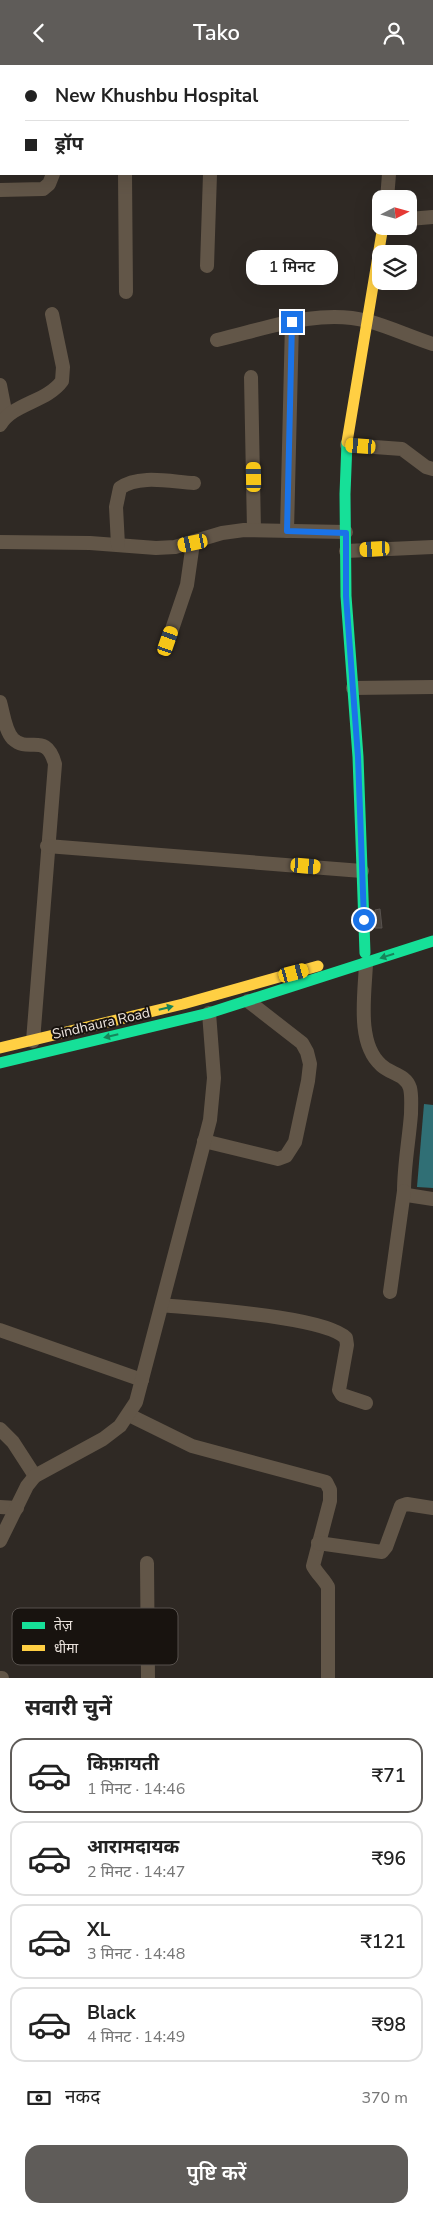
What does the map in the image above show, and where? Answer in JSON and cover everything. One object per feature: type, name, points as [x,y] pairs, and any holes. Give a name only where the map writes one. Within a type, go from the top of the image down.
[{"type":"street","points":[[0,190],[43,189],[49,184],[53,175]]},
{"type":"street","points":[[125,175],[126,292]]},
{"type":"street","points":[[207,266],[210,175]]},
{"type":"street","points":[[388,190],[389,175]]},
{"type":"street","points":[[418,218],[433,217]]},
{"type":"street","points":[[381,235],[347,445],[346,596],[353,688],[366,958],[366,1042],[374,1058],[383,1067],[406,1079],[410,1087],[411,1098],[404,1191],[390,1293]]},
{"type":"street","points":[[0,385],[3,421],[48,394],[62,381],[63,367],[52,313]]},
{"type":"street","points":[[217,340],[292,322],[327,317],[367,321],[433,344]]},
{"type":"street","points":[[287,531],[292,322]]},
{"type":"street","points":[[251,377],[254,530]]},
{"type":"street","points":[[347,445],[402,449],[426,467],[433,469]]},
{"type":"street","points":[[118,545],[116,507],[120,487],[126,483],[141,481],[194,483]]},
{"type":"street","points":[[0,542],[118,545],[156,548],[175,547],[193,543],[222,533],[254,530],[346,533]]},
{"type":"street","points":[[168,641],[187,585],[193,543]]},
{"type":"street","points":[[346,551],[433,547]]},
{"type":"street","points":[[353,688],[433,687]]},
{"type":"street","points":[[0,702],[12,739],[19,743],[41,744],[48,748],[55,764],[33,1041]]},
{"type":"street","points":[[47,846],[362,871]]},
{"type":"street","points":[[366,958],[433,930]]},
{"type":"street","points":[[0,1048],[433,941]]},
{"type":"street","name":"Sindhaura Road","points":[[0,1063],[209,1013],[248,1001],[366,958]]},
{"type":"street","points":[[204,1141],[278,1159],[286,1156],[295,1143],[308,1081],[310,1064],[307,1052],[295,1037],[248,1001]]},
{"type":"street","points":[[0,1541],[27,1487],[35,1476],[103,1439],[120,1426],[136,1402],[210,1120],[214,1078],[209,1013]]},
{"type":"street","points":[[404,1191],[412,1197],[433,1199]]},
{"type":"street","points":[[162,1305],[282,1318],[336,1331],[346,1338],[347,1345],[339,1390],[342,1395],[366,1403]]},
{"type":"street","points":[[0,1330],[142,1380]]},
{"type":"street","points":[[128,1415],[192,1446],[326,1483],[330,1490],[330,1501],[318,1543],[314,1566],[328,1587],[328,1678]]},
{"type":"street","points":[[0,1429],[13,1442],[35,1476]]},
{"type":"street","points":[[318,1543],[382,1551],[386,1547],[401,1506],[407,1504],[433,1509]]},
{"type":"street","points":[[0,1507],[17,1508]]},
{"type":"street","points":[[147,1563],[147,1608]]},
{"type":"street","points":[[148,1665],[148,1678]]},
{"type":"water","points":[[424,1104],[433,1105],[433,1188],[417,1187]]},
{"type":"building","points":[[380,909],[382,928],[375,928],[375,910]]},
{"type":"traffic: fast","points":[[347,442],[345,494],[346,596],[358,757],[365,953]]},
{"type":"traffic: fast","points":[[0,1063],[209,1013],[433,941]]},
{"type":"traffic: slow","points":[[347,442],[382,235]]},
{"type":"traffic: slow","points":[[0,1048],[183,1004],[318,966]]},
{"type":"route","points":[[292,322],[291,431],[287,531],[346,533],[346,596],[358,757],[364,920]]}]
